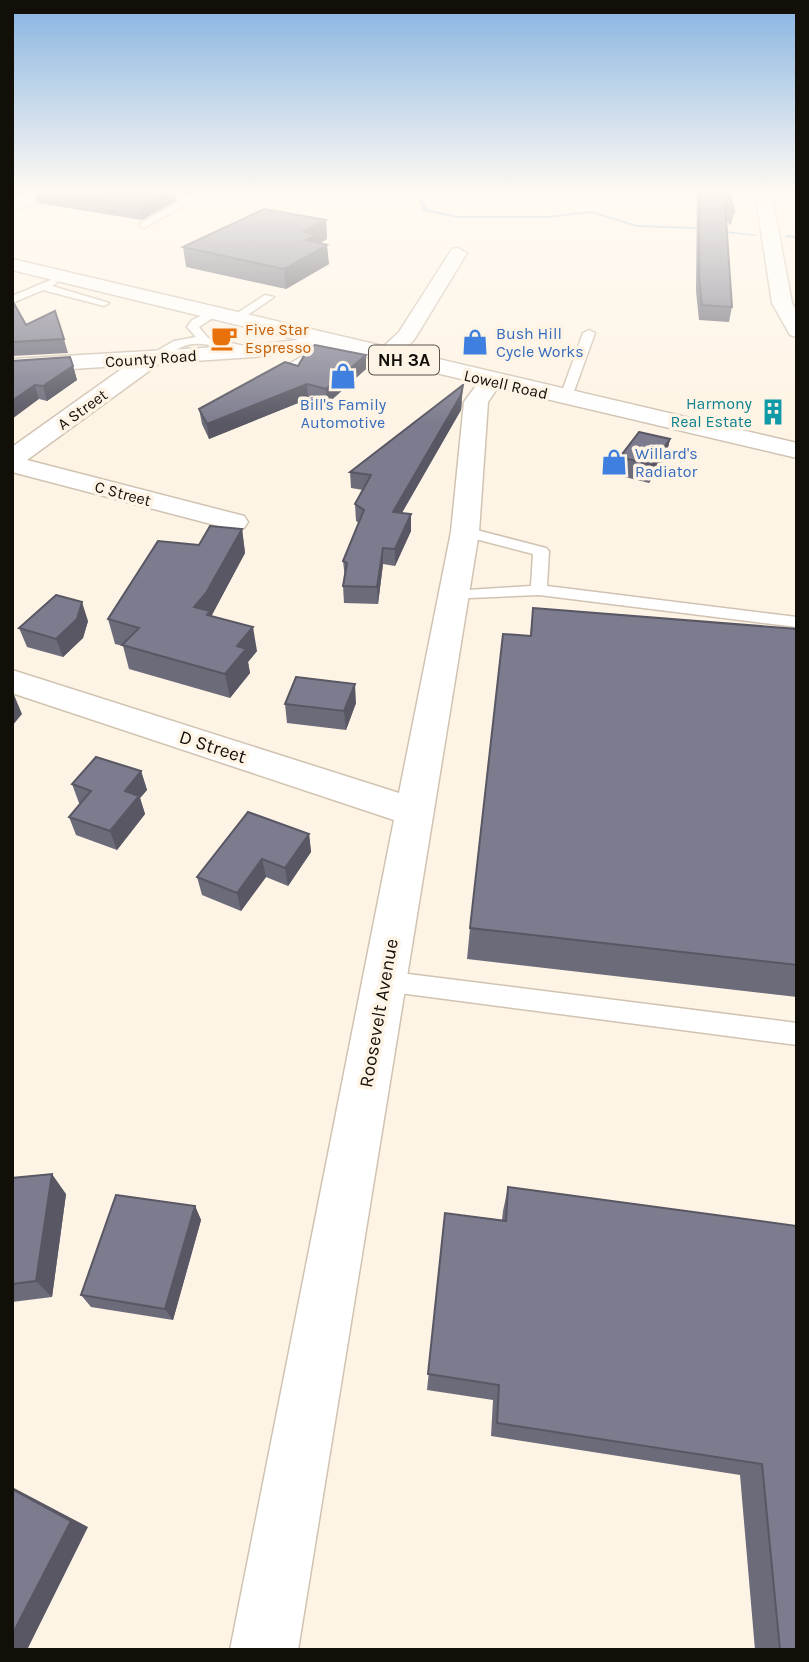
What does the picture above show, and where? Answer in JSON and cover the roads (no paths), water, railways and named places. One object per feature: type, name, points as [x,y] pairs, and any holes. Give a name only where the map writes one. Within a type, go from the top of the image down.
[{"type":"street","name":"Lowell Road","points":[[30,269],[224,317],[797,451]]},
{"type":"street","points":[[385,355],[407,336],[448,269]]},
{"type":"street","points":[[776,269],[782,303],[797,331]]},
{"type":"street","name":"County Road","points":[[12,366],[254,351],[332,342]]},
{"type":"street","name":"A Street","points":[[12,461],[152,358]]},
{"type":"street","name":"Roosevelt Avenue","points":[[264,1650],[465,531],[475,402],[492,380]]},
{"type":"street","name":"C Street","points":[[12,461],[234,522]]},
{"type":"street","name":"D Street","points":[[12,681],[414,812]]},
{"type":"lane","points":[[21,296],[64,277]]},
{"type":"lane","points":[[42,287],[104,303]]},
{"type":"lane","points":[[85,309],[126,292]]},
{"type":"lane","points":[[21,296],[49,301]]},
{"type":"lane","points":[[269,297],[224,317],[209,328],[280,349]]},
{"type":"lane","points":[[203,338],[193,327],[196,322],[224,317]]},
{"type":"lane","points":[[566,397],[589,333]]},
{"type":"lane","points":[[152,358],[174,344],[203,338],[254,351]]},
{"type":"lane","points":[[253,388],[332,342]]},
{"type":"lane","points":[[465,531],[541,551],[538,590]]},
{"type":"lane","points":[[453,596],[538,590],[797,622]]},
{"type":"lane","points":[[384,981],[797,1034]]},
{"type":"place","name":"Five Star Espresso","points":[[224,338]]},
{"type":"place","name":"Bush Hill Cycle Works","points":[[475,342]]},
{"type":"place","name":"Bill's Family Automotive","points":[[343,376]]},
{"type":"place","name":"Harmony Real Estate","points":[[773,412]]},
{"type":"place","name":"Willard's Radiator","points":[[614,462]]}]
